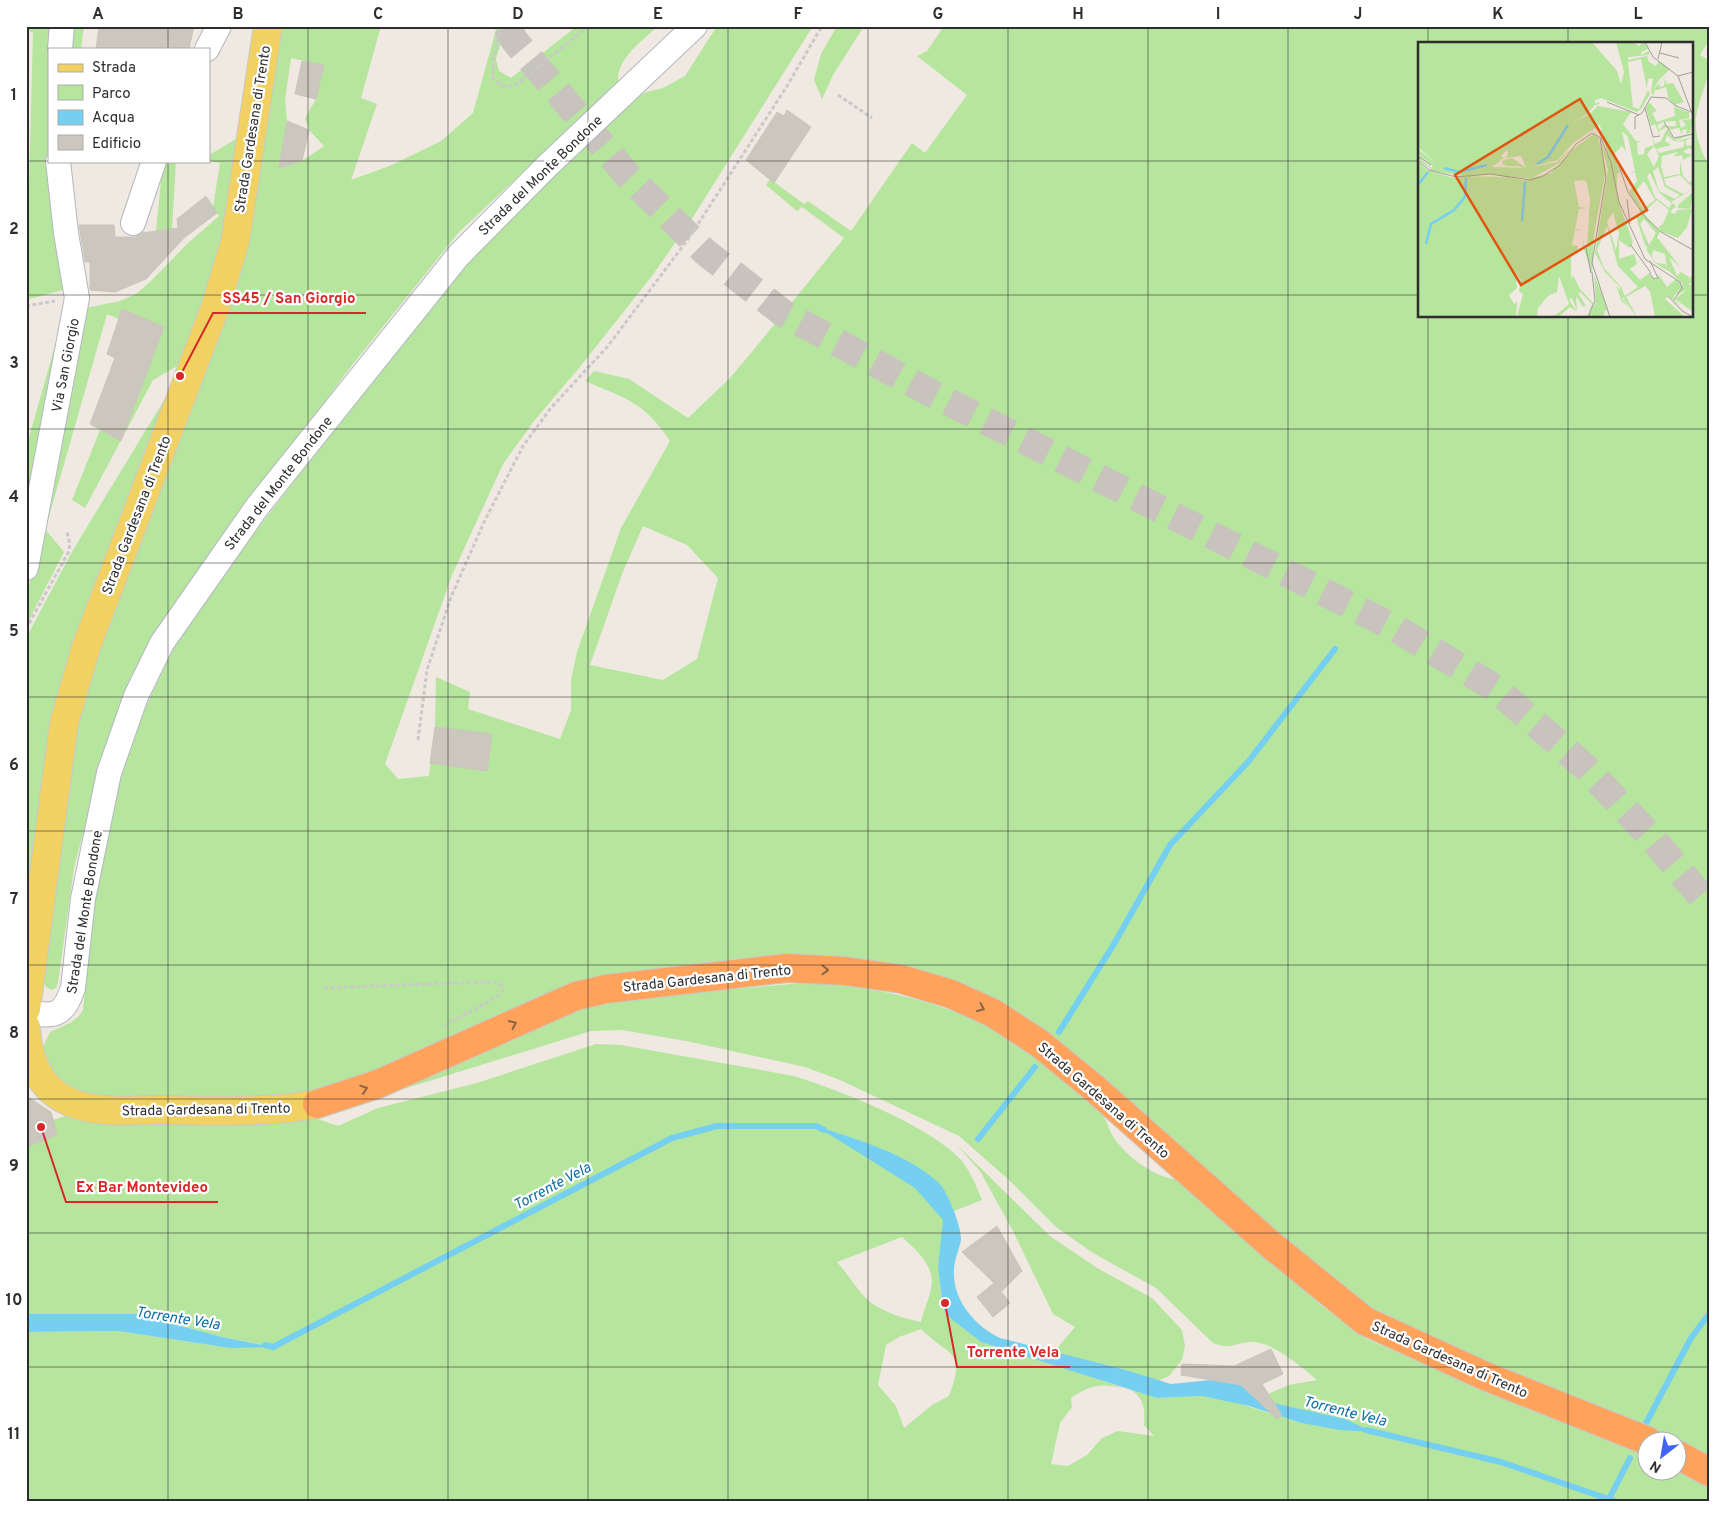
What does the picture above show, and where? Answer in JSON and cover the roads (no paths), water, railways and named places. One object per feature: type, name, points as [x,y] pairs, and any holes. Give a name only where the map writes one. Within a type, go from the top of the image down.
[{"type":"highway","name":"Strada Gardesana di Trento","points":[[317,1104],[378,1084],[576,996],[606,988],[787,968],[845,970],[901,979],[951,994],[993,1013],[1039,1044],[1094,1088],[1270,1244],[1364,1321],[1485,1376],[1638,1437]]},
{"type":"highway","points":[[1688,1460],[1709,1472]]},
{"type":"main road","name":"Strada Gardesana di Trento","points":[[26,1010],[64,723],[86,647],[215,308],[235,242],[268,26]]},
{"type":"main road","name":"Strada Gardesana di Trento","points":[[26,1027],[27,1044],[32,1062],[38,1074],[57,1094],[82,1106],[109,1110],[219,1111],[285,1110],[317,1104]]},
{"type":"street","points":[[60,48],[62,26]]},
{"type":"street","points":[[208,48],[219,26]]},
{"type":"street","name":"Strada del Monte Bondone","points":[[26,1010],[53,1015],[66,1007],[70,999],[73,988],[83,900],[109,774],[123,728],[136,696],[162,643],[257,507],[458,256],[546,167],[695,26]]},
{"type":"street","name":"Via San Giorgio","points":[[26,568],[78,298],[65,224],[58,162]]},
{"type":"street","points":[[133,223],[154,162]]},
{"type":"water","points":[[816,1126],[865,1142],[897,1156],[927,1173],[940,1184],[954,1211],[961,1235],[954,1266],[954,1281],[957,1292],[961,1302],[974,1320],[1000,1338],[1126,1370],[1171,1384],[1211,1380],[1241,1385],[1256,1399],[1345,1419],[1373,1432],[1340,1430],[1301,1423],[1249,1406],[1202,1396],[1157,1398],[981,1342],[950,1318],[943,1308],[938,1267],[943,1220],[915,1188]]},
{"type":"water","points":[[26,1314],[137,1314],[222,1337],[273,1347],[230,1348],[118,1331],[26,1332]]},
{"type":"waterway","points":[[1059,1032],[1114,944],[1170,845],[1248,762],[1335,649]]},
{"type":"waterway","points":[[978,1139],[1035,1067]]},
{"type":"waterway","name":"Torrente Vela","points":[[265,1345],[273,1347],[672,1138],[717,1126],[816,1126],[824,1130]]},
{"type":"waterway","points":[[1645,1425],[1691,1338],[1709,1314]]},
{"type":"waterway","name":"Torrente Vela","points":[[1366,1430],[1501,1462],[1617,1502]]},
{"type":"waterway","points":[[1609,1499],[1630,1458]]},
{"type":"tunnel","points":[[507,26],[514,40],[629,177],[705,252],[783,313],[927,391],[1397,629],[1495,688],[1586,768],[1652,838],[1709,906]]},
{"type":"place","name":"SS45 / San Giorgio","points":[[180,376]]},
{"type":"place","name":"Ex Bar Montevideo","points":[[41,1127]]},
{"type":"place","name":"Torrente Vela","points":[[945,1303]]}]
